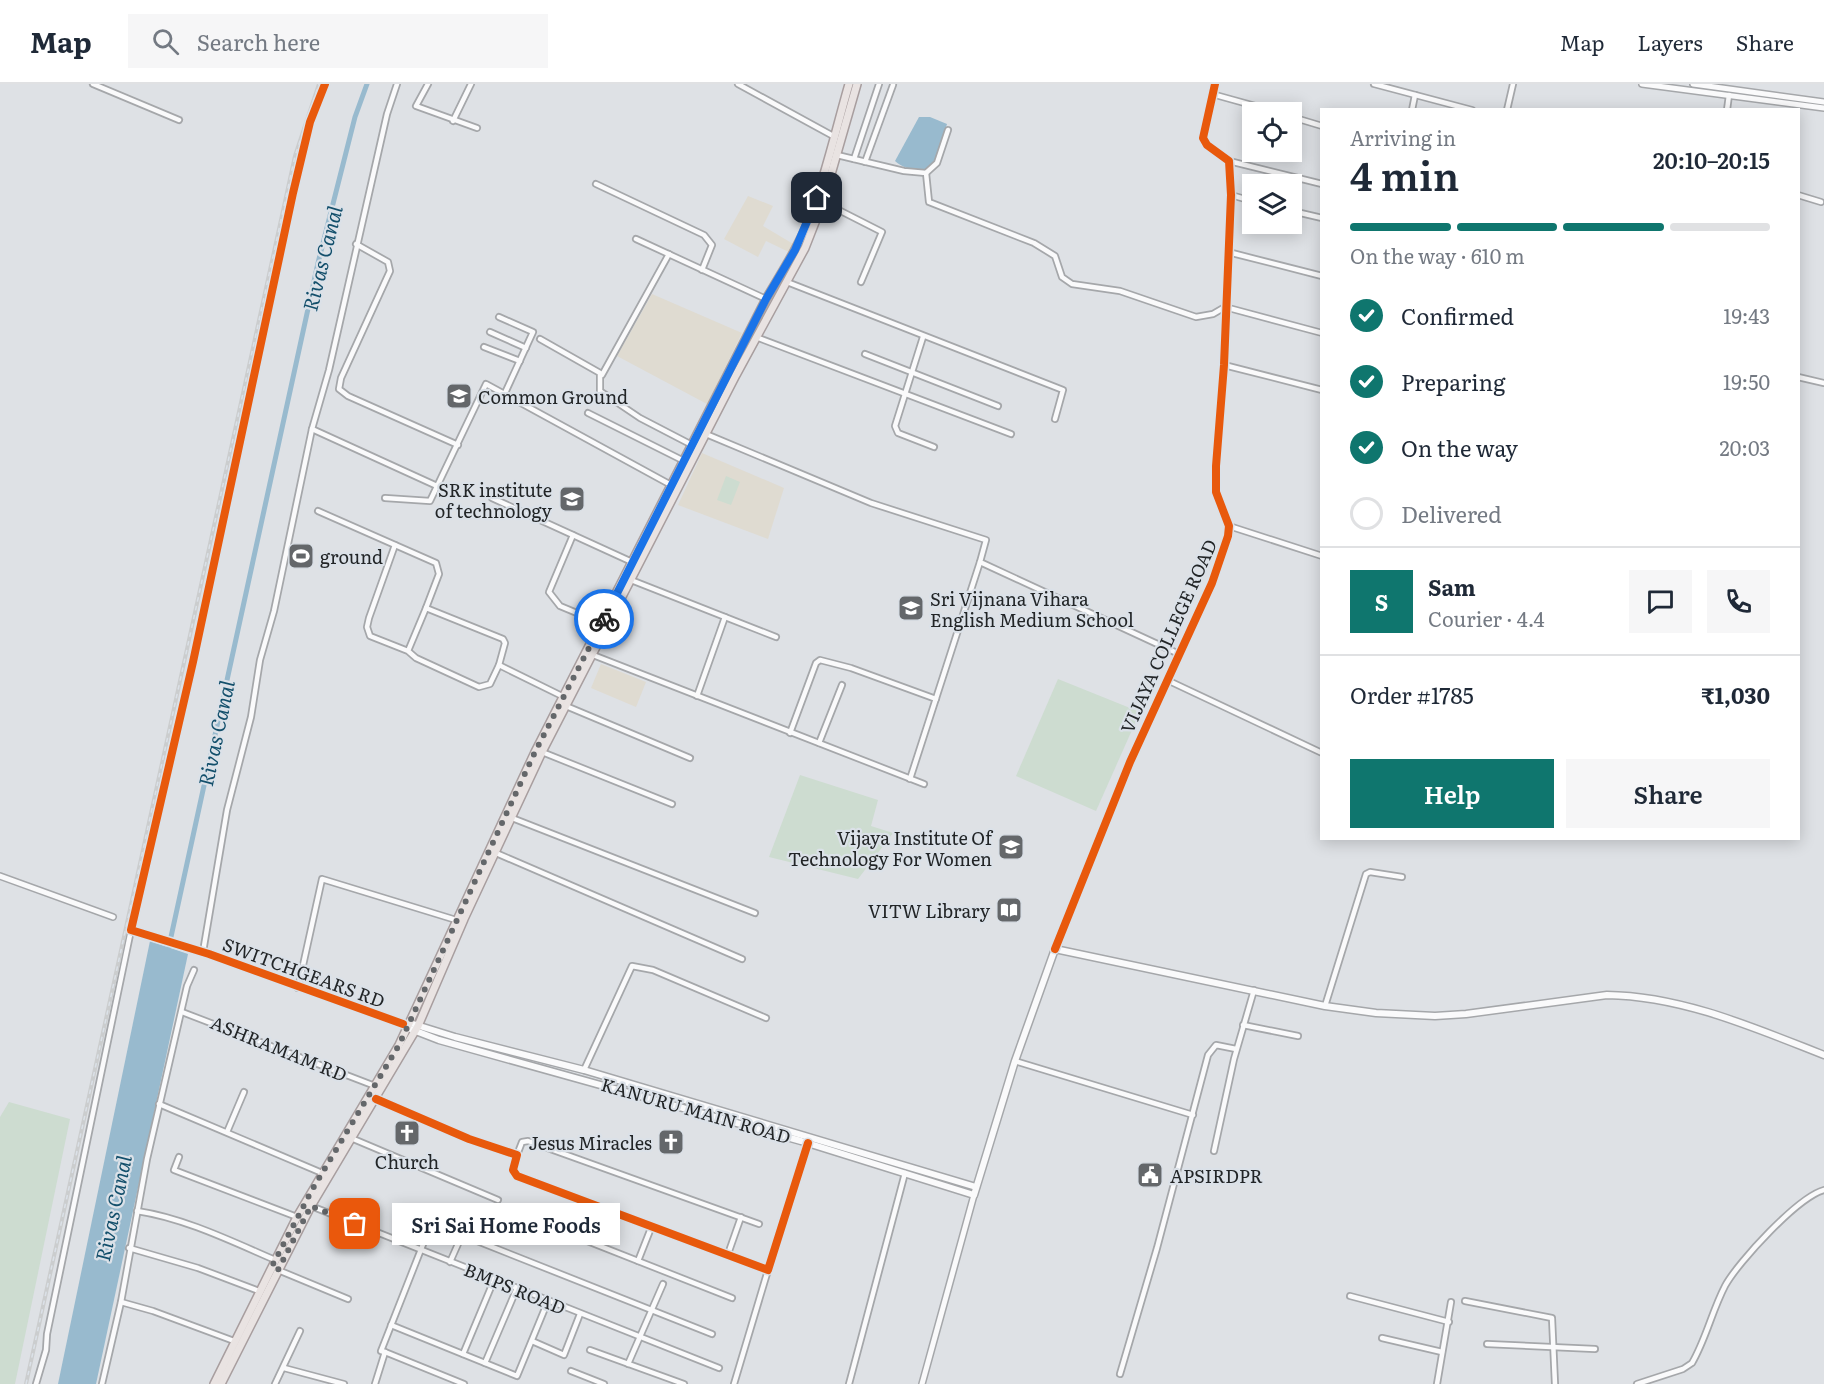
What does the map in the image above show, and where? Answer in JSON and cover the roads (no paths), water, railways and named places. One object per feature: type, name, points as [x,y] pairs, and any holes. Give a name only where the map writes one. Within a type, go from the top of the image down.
[{"type":"main road","points":[[214,1384],[259,1291],[376,1099],[496,853],[601,623],[766,299],[795,250],[810,219],[849,84]]},
{"type":"main road","points":[[221,1384],[297,1217],[411,1027],[456,920],[566,701],[593,655],[756,337],[805,248],[823,202],[857,84]]},
{"type":"main road","points":[[974,1195],[1015,1061],[1054,949],[1325,1006],[1435,1016],[1607,995],[1627,995],[1734,1020],[1824,1055]]},
{"type":"main road","name":"KANURU MAIN ROAD","points":[[411,1027],[584,1070],[974,1195]]},
{"type":"main road","name":"KANURU MAIN ROAD","points":[[411,1027],[867,1153],[976,1186]]},
{"type":"main road","points":[[864,1160],[867,1153]]},
{"type":"street","points":[[93,84],[179,120]]},
{"type":"street","points":[[36,1384],[46,1350],[47,1334],[131,930],[193,662],[293,193],[310,122],[325,84]]},
{"type":"street","points":[[203,952],[227,810],[251,717],[260,660],[275,609],[312,429],[329,370],[356,244],[387,114],[397,84]]},
{"type":"street","points":[[428,84],[416,106],[477,128]]},
{"type":"street","points":[[453,120],[471,84]]},
{"type":"street","points":[[738,84],[835,137]]},
{"type":"street","points":[[854,159],[879,84]]},
{"type":"street","points":[[1215,84],[1203,138],[1207,145],[1229,161],[1320,184]]},
{"type":"street","points":[[1374,84],[1464,108]]},
{"type":"street","points":[[1507,108],[1513,84]]},
{"type":"street","points":[[1642,84],[1824,108]]},
{"type":"street","points":[[1693,84],[1824,102]]},
{"type":"street","points":[[866,162],[893,85]]},
{"type":"street","points":[[1212,94],[1242,102]]},
{"type":"street","points":[[1412,108],[1415,95]]},
{"type":"street","points":[[1727,108],[1729,95]]},
{"type":"street","points":[[1302,120],[1320,125]]},
{"type":"street","points":[[837,155],[904,171],[926,173],[937,163],[948,130]]},
{"type":"street","name":"VIJAYA COLLEGE ROAD","points":[[1054,949],[1130,762],[1224,552],[1229,526],[1219,505],[1216,485],[1231,195],[1229,161]]},
{"type":"street","points":[[926,173],[929,202],[1034,243],[1055,256],[1062,277],[1072,284],[1120,291],[1196,317],[1213,314],[1225,307],[1320,332]]},
{"type":"street","points":[[596,184],[704,235],[712,245],[702,270]]},
{"type":"street","points":[[1231,195],[1242,198]]},
{"type":"street","points":[[1800,196],[1821,202]]},
{"type":"street","points":[[823,202],[882,232],[861,282]]},
{"type":"street","points":[[1302,213],[1320,217]]},
{"type":"street","points":[[636,239],[766,299]]},
{"type":"street","points":[[356,244],[388,262],[390,271],[341,378],[339,389],[348,396],[459,445]]},
{"type":"street","points":[[1228,252],[1320,275]]},
{"type":"street","points":[[669,254],[598,385],[600,391],[640,418],[693,446]]},
{"type":"street","points":[[787,282],[1063,390],[1055,419]]},
{"type":"street","points":[[499,317],[533,332],[505,393]]},
{"type":"street","points":[[490,332],[526,348]]},
{"type":"street","points":[[756,337],[1011,434]]},
{"type":"street","points":[[923,337],[896,430],[934,447]]},
{"type":"street","points":[[540,339],[602,375]]},
{"type":"street","points":[[484,346],[520,361]]},
{"type":"street","points":[[865,354],[998,406]]},
{"type":"street","points":[[1224,365],[1320,389]]},
{"type":"street","points":[[1800,377],[1824,383]]},
{"type":"street","points":[[385,498],[430,501],[459,445],[486,384],[671,485]]},
{"type":"street","points":[[588,413],[684,461]]},
{"type":"street","points":[[312,429],[437,486]]},
{"type":"street","points":[[706,434],[861,499],[986,540]]},
{"type":"street","points":[[492,498],[632,562]]},
{"type":"street","points":[[318,511],[436,563],[439,567],[426,608],[408,651]]},
{"type":"street","points":[[1229,526],[1320,555]]},
{"type":"street","points":[[910,779],[986,540],[991,533]]},
{"type":"street","points":[[573,535],[549,592],[560,606],[601,623]]},
{"type":"street","points":[[395,545],[367,632],[370,636],[408,651],[416,658],[479,687],[490,684],[505,648],[503,639],[426,608]]},
{"type":"street","points":[[980,562],[1179,654]]},
{"type":"street","points":[[632,580],[776,638]]},
{"type":"street","points":[[697,696],[725,617]]},
{"type":"street","points":[[593,655],[924,784]]},
{"type":"street","points":[[790,733],[816,663],[820,660],[851,668],[936,699]]},
{"type":"street","points":[[499,665],[566,701],[690,758]]},
{"type":"street","points":[[1167,680],[1320,752]]},
{"type":"street","points":[[819,743],[842,685]]},
{"type":"street","points":[[542,752],[672,804]]},
{"type":"street","points":[[512,818],[755,913]]},
{"type":"street","points":[[496,853],[742,959]]},
{"type":"street","points":[[1325,1006],[1366,874],[1369,872],[1402,877]]},
{"type":"street","points":[[0,876],[113,917]]},
{"type":"street","points":[[298,988],[322,879],[456,920]]},
{"type":"street","name":"SWITCHGEARS RD","points":[[131,930],[203,952],[411,1027]]},
{"type":"street","points":[[584,1070],[632,966],[653,970],[766,1018]]},
{"type":"street","points":[[102,1384],[121,1302],[129,1248],[159,1104],[194,970]]},
{"type":"street","points":[[1214,1151],[1236,1050],[1254,990]]},
{"type":"street","name":"ASHRAMAM RD","points":[[182,1012],[375,1086]]},
{"type":"street","points":[[1243,1025],[1298,1036]]},
{"type":"street","points":[[1120,1374],[1210,1051],[1216,1045],[1236,1050]]},
{"type":"street","points":[[1015,1061],[1193,1115]]},
{"type":"street","points":[[227,1132],[244,1092]]},
{"type":"street","points":[[376,1099],[469,1139],[516,1155]]},
{"type":"street","points":[[159,1104],[322,1173]]},
{"type":"street","points":[[351,1138],[498,1200]]},
{"type":"street","points":[[759,1224],[528,1142],[522,1142],[516,1155],[513,1170],[517,1176],[768,1270]]},
{"type":"street","points":[[734,1384],[808,1143]]},
{"type":"street","points":[[179,1157],[174,1170],[297,1217]]},
{"type":"street","points":[[849,1384],[905,1173]]},
{"type":"street","points":[[1637,1384],[1683,1369],[1692,1363],[1726,1284],[1742,1262],[1792,1211],[1824,1190]]},
{"type":"street","points":[[922,1384],[974,1195]]},
{"type":"street","name":"BMPS ROAD","points":[[311,1206],[719,1368]]},
{"type":"street","points":[[137,1211],[158,1215],[224,1238],[348,1299]]},
{"type":"street","points":[[728,1254],[741,1218]]},
{"type":"street","points":[[464,1384],[381,1351],[433,1223],[712,1334]]},
{"type":"street","points":[[638,1261],[651,1228]]},
{"type":"street","points":[[450,1262],[462,1235]]},
{"type":"street","points":[[572,1235],[732,1298]]},
{"type":"street","points":[[129,1248],[198,1268],[259,1291]]},
{"type":"street","points":[[463,1354],[494,1280]]},
{"type":"street","points":[[628,1364],[663,1284]]},
{"type":"street","points":[[485,1363],[517,1288]]},
{"type":"street","points":[[1350,1296],[1449,1322]]},
{"type":"street","points":[[391,1324],[517,1376],[548,1301]]},
{"type":"street","points":[[1465,1301],[1549,1316],[1553,1320],[1552,1347],[1555,1384]]},
{"type":"street","points":[[121,1302],[153,1311],[234,1341]]},
{"type":"street","points":[[1437,1384],[1451,1302]]},
{"type":"street","points":[[532,1341],[564,1355],[580,1314]]},
{"type":"street","points":[[275,1384],[300,1331]]},
{"type":"street","points":[[1382,1338],[1442,1352]]},
{"type":"street","points":[[1487,1344],[1594,1348]]},
{"type":"street","points":[[590,1350],[684,1384]]},
{"type":"street","points":[[375,1384],[385,1352]]},
{"type":"street","points":[[284,1368],[344,1384]]},
{"type":"street","points":[[571,1371],[604,1384]]},
{"type":"water","points":[[919,117],[930,117],[947,124],[934,165],[919,170],[909,169],[895,161]]},
{"type":"water","points":[[150,941],[188,954],[96,1384],[58,1384]]},
{"type":"waterway","name":"Rivas Canal","points":[[169,946],[318,263],[355,117],[367,84]]},
{"type":"railway","points":[[26,1384],[295,156],[319,84]]},
{"type":"place","name":"Common Ground","points":[[459,396]]},
{"type":"place","name":"SRK institute of technology","points":[[572,499]]},
{"type":"place","name":"ground","points":[[301,556]]},
{"type":"place","name":"Sri Vijnana Vihara English Medium School","points":[[911,608]]},
{"type":"place","name":"Vijaya Institute Of Technology For Women","points":[[1011,847]]},
{"type":"place","name":"VITW Library","points":[[1009,910]]},
{"type":"place","name":"Church","points":[[407,1133]]},
{"type":"place","name":"Jesus Miracles","points":[[671,1142]]},
{"type":"place","name":"APSIRDPR","points":[[1150,1175]]},
{"type":"place","name":"Sri Sai Home Foods","points":[[355,1224]]}]
